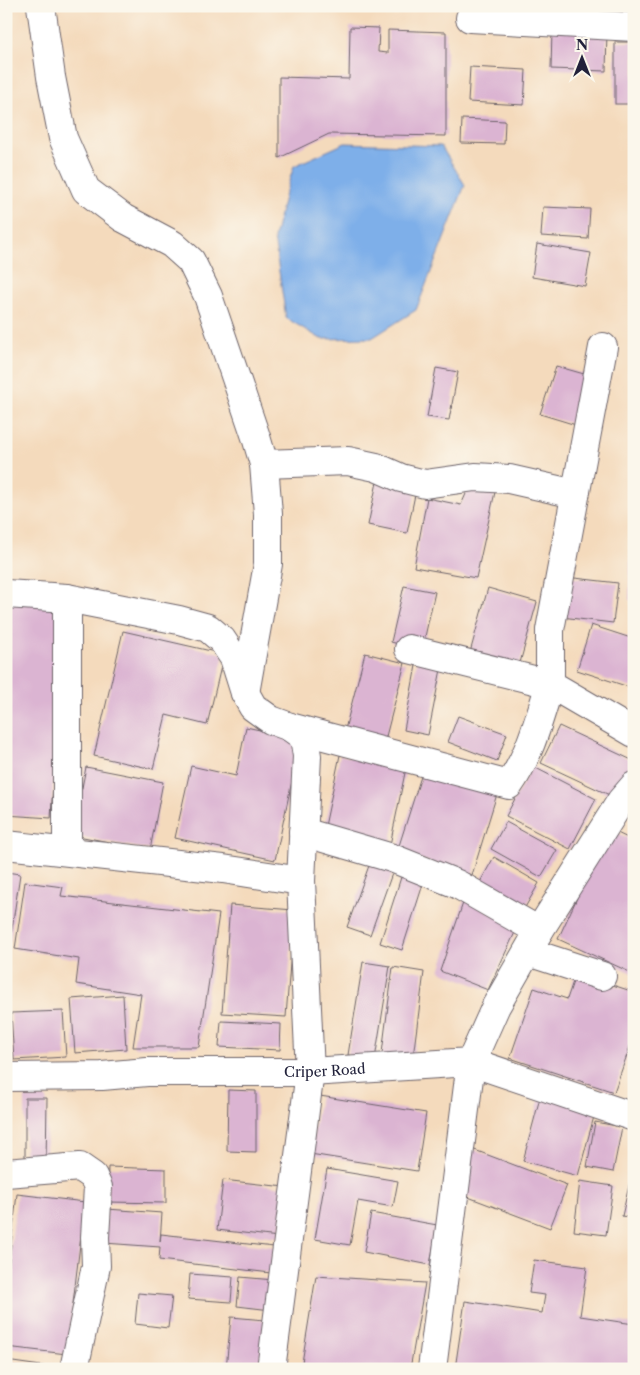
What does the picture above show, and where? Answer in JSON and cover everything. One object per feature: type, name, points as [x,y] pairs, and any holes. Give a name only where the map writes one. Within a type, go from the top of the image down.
[{"type":"street","points":[[41,6],[51,77],[63,138],[86,190],[123,218],[172,244],[191,261],[208,296],[237,377],[264,464],[268,514],[268,564],[244,693]]},
{"type":"street","points":[[470,18],[634,27]]},
{"type":"street","points":[[6,594],[68,598],[179,620],[208,628],[222,640],[234,658],[244,693],[253,707],[271,720],[290,727],[509,785],[520,769],[528,752],[550,684],[550,630],[603,347]]},
{"type":"street","points":[[264,464],[348,461],[425,484],[475,477],[509,479],[575,494]]},
{"type":"street","points":[[68,598],[68,851]]},
{"type":"street","points":[[409,648],[550,684],[634,733]]},
{"type":"street","points":[[271,1369],[310,1072],[301,881],[307,756],[304,737],[290,727]]},
{"type":"street","points":[[432,1369],[471,1062],[496,1006],[534,942],[629,798]]},
{"type":"street","points":[[303,832],[392,858],[457,884],[534,942],[602,976]]},
{"type":"street","points":[[6,844],[223,869],[301,881]]},
{"type":"street","name":"Criper Road","points":[[6,1077],[102,1076],[147,1072],[310,1072],[471,1062],[634,1117]]},
{"type":"street","points":[[6,1173],[80,1167],[93,1176],[98,1187],[95,1236],[96,1266],[74,1369]]},
{"type":"water","points":[[345,143],[441,146],[465,185],[416,310],[372,338],[321,339],[286,318],[274,238],[294,166]]},
{"type":"building","points":[[272,6],[327,6],[327,9],[272,8]]},
{"type":"building","points":[[549,6],[606,6],[606,15],[549,14]]},
{"type":"building","points":[[613,6],[634,6],[634,21],[613,21]]},
{"type":"building","points":[[350,27],[379,28],[378,52],[388,53],[388,30],[446,32],[446,136],[329,134],[279,158],[279,77],[349,79]]},
{"type":"building","points":[[552,30],[607,31],[606,71],[551,69]]},
{"type":"building","points":[[615,42],[634,42],[634,104],[615,104]]},
{"type":"building","points":[[470,67],[526,70],[524,105],[468,102]]},
{"type":"building","points":[[462,119],[505,121],[504,144],[461,143]]},
{"type":"building","points":[[543,207],[590,209],[588,239],[541,236]]},
{"type":"building","points":[[537,244],[591,253],[585,286],[532,277]]},
{"type":"building","points":[[556,366],[591,376],[576,425],[540,414]]},
{"type":"building","points":[[436,368],[458,372],[449,420],[427,417]]},
{"type":"building","points":[[377,482],[416,490],[407,533],[368,525]]},
{"type":"building","points":[[470,485],[495,492],[476,578],[414,567],[427,498],[461,505]]},
{"type":"building","points":[[631,546],[634,546],[634,600],[629,600]]},
{"type":"building","points":[[566,577],[618,583],[613,623],[561,617]]},
{"type":"building","points":[[404,586],[435,592],[422,650],[391,642]]},
{"type":"building","points":[[488,588],[537,602],[518,670],[469,656]]},
{"type":"building","points":[[6,597],[63,600],[51,818],[6,815]]},
{"type":"building","points":[[591,625],[634,639],[634,683],[632,688],[577,670]]},
{"type":"building","points":[[123,631],[224,654],[207,725],[166,715],[153,769],[94,756]]},
{"type":"building","points":[[365,653],[405,663],[383,748],[343,737]]},
{"type":"building","points":[[417,660],[442,664],[428,735],[404,730]]},
{"type":"building","points":[[458,716],[507,734],[497,761],[448,742]]},
{"type":"building","points":[[559,726],[634,761],[634,766],[618,799],[541,763]]},
{"type":"building","points":[[246,727],[301,739],[275,860],[175,838],[191,766],[236,776]]},
{"type":"building","points":[[340,755],[406,768],[390,845],[324,831]]},
{"type":"building","points":[[532,766],[596,799],[570,849],[506,816]]},
{"type":"building","points":[[86,767],[163,782],[150,850],[73,835]]},
{"type":"building","points":[[423,770],[497,794],[472,875],[397,852]]},
{"type":"building","points":[[506,822],[557,850],[541,877],[491,849]]},
{"type":"building","points":[[609,829],[634,841],[634,974],[558,939]]},
{"type":"building","points":[[494,857],[539,883],[519,918],[474,893]]},
{"type":"building","points":[[371,860],[394,868],[370,935],[347,927]]},
{"type":"building","points":[[403,871],[425,878],[402,950],[380,943]]},
{"type":"building","points":[[6,872],[20,874],[10,942],[6,942]]},
{"type":"building","points":[[25,882],[63,887],[61,896],[219,914],[199,1047],[133,1047],[141,994],[76,984],[79,959],[15,949]]},
{"type":"building","points":[[464,900],[518,926],[488,990],[440,971]]},
{"type":"building","points":[[230,905],[294,910],[286,1017],[222,1013]]},
{"type":"building","points":[[363,962],[390,966],[375,1059],[348,1055]]},
{"type":"building","points":[[393,967],[424,972],[412,1065],[381,1061]]},
{"type":"building","points":[[576,973],[634,992],[634,1035],[614,1092],[510,1058],[534,988],[567,999]]},
{"type":"building","points":[[123,995],[126,1049],[75,1053],[71,999]]},
{"type":"building","points":[[63,1011],[66,1057],[14,1060],[11,1013]]},
{"type":"building","points":[[221,1021],[281,1024],[280,1050],[219,1047]]},
{"type":"building","points":[[228,1090],[256,1091],[256,1152],[227,1151]]},
{"type":"building","points":[[541,1094],[596,1109],[578,1176],[523,1161]]},
{"type":"building","points":[[320,1096],[426,1113],[417,1171],[310,1154]]},
{"type":"building","points":[[25,1098],[47,1098],[46,1165],[25,1165]]},
{"type":"building","points":[[595,1122],[622,1127],[613,1172],[587,1167]]},
{"type":"building","points":[[472,1149],[567,1185],[550,1228],[455,1192]]},
{"type":"building","points":[[108,1167],[166,1169],[166,1203],[107,1202]]},
{"type":"building","points":[[634,1168],[634,1219],[622,1216]]},
{"type":"building","points":[[327,1169],[398,1181],[393,1207],[358,1201],[350,1245],[315,1239]]},
{"type":"building","points":[[223,1180],[285,1187],[279,1237],[217,1230]]},
{"type":"building","points":[[580,1181],[613,1186],[606,1235],[574,1231]]},
{"type":"building","points":[[17,1194],[85,1202],[67,1354],[6,1347],[6,1287]]},
{"type":"building","points":[[107,1209],[162,1213],[160,1242],[161,1234],[274,1247],[271,1273],[159,1260],[160,1247],[104,1243]]},
{"type":"building","points":[[371,1213],[437,1225],[430,1265],[364,1252]]},
{"type":"building","points":[[534,1260],[587,1267],[580,1316],[634,1324],[634,1369],[455,1369],[465,1301],[542,1313],[545,1295],[529,1293]]},
{"type":"building","points":[[190,1274],[233,1277],[231,1302],[188,1299]]},
{"type":"building","points":[[316,1276],[425,1283],[410,1369],[301,1369]]},
{"type":"building","points":[[240,1277],[274,1280],[271,1310],[237,1306]]},
{"type":"building","points":[[138,1293],[172,1296],[168,1328],[135,1324]]},
{"type":"building","points":[[231,1317],[265,1320],[259,1369],[226,1369]]},
{"type":"building","points":[[6,1361],[55,1368],[55,1369],[6,1369]]}]
